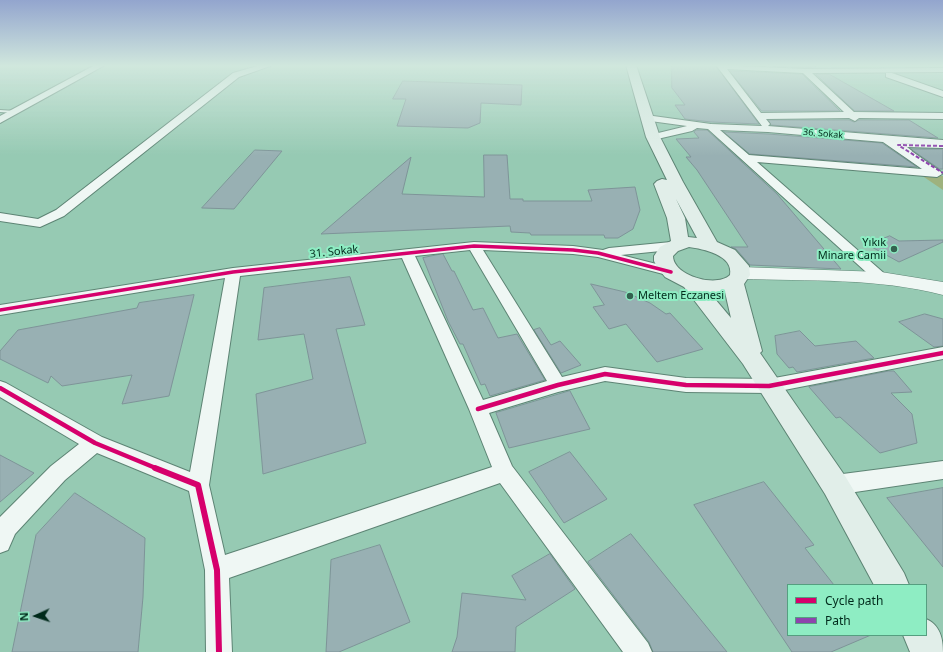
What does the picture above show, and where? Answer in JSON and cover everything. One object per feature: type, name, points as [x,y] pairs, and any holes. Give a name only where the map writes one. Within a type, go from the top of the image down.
[{"type":"main road","points":[[632,95],[653,162],[676,218],[675,245]]},
{"type":"main road","points":[[640,95],[653,137],[675,182],[710,245]]},
{"type":"main road","points":[[736,279],[716,286],[691,283],[671,272],[665,265],[663,258],[665,252],[675,245],[700,243],[710,245],[729,254],[736,260],[740,267],[736,279],[751,358]]},
{"type":"main road","points":[[691,283],[751,358],[835,485],[891,584]]},
{"type":"main road","points":[[922,636],[930,652]]},
{"type":"street","points":[[0,120],[40,95]]},
{"type":"street","points":[[0,116],[12,112],[43,95]]},
{"type":"street","points":[[0,211],[38,216],[51,213],[205,95]]},
{"type":"street","points":[[0,217],[40,223],[60,213],[210,95]]},
{"type":"street","points":[[743,95],[768,129]]},
{"type":"street","points":[[830,95],[850,115],[881,139],[892,143],[941,175]]},
{"type":"street","points":[[759,116],[943,116]]},
{"type":"street","name":"36. Sokak","points":[[646,118],[707,126],[768,129],[943,143]]},
{"type":"street","points":[[707,126],[746,158],[882,278]]},
{"type":"street","name":"36. Sokak","points":[[653,137],[707,126]]},
{"type":"street","points":[[941,175],[898,145],[943,146]]},
{"type":"street","points":[[746,158],[941,175]]},
{"type":"street","name":"31. Sokak","points":[[598,253],[675,245]]},
{"type":"street","points":[[474,246],[558,385]]},
{"type":"street","name":"31. Sokak","points":[[0,310],[233,272],[474,246],[574,250],[598,253],[671,272]]},
{"type":"street","points":[[406,254],[411,261],[478,409],[504,472],[639,652]]},
{"type":"street","points":[[221,651],[217,570],[198,485],[233,272]]},
{"type":"street","points":[[736,279],[882,278],[939,287]]},
{"type":"street","points":[[736,279],[900,293],[939,287]]},
{"type":"street","points":[[478,409],[558,385],[605,374],[686,385],[769,386],[943,353]]},
{"type":"street","points":[[0,388],[95,443],[198,485]]},
{"type":"street","points":[[0,542],[6,528],[11,522],[58,473],[95,443]]},
{"type":"street","points":[[835,485],[943,470]]},
{"type":"street","points":[[217,570],[504,472]]},
{"type":"lane","points":[[0,111],[12,112]]},
{"type":"green space","points":[[921,175],[943,176],[943,190]]},
{"type":"building","points":[[395,95],[521,95],[521,105],[481,103],[480,123],[468,128],[397,126],[406,99],[393,99]]},
{"type":"building","points":[[678,95],[738,95],[759,124],[711,122],[685,119],[675,105],[685,105]]},
{"type":"building","points":[[750,95],[824,95],[840,111],[762,111]]},
{"type":"building","points":[[839,95],[867,95],[894,111],[855,111]]},
{"type":"building","points":[[769,120],[849,120],[854,122],[859,120],[909,120],[938,138],[771,125]]},
{"type":"building","points":[[697,130],[707,130],[777,194],[841,269],[750,265],[736,249],[731,247],[748,247],[697,170],[686,157],[691,157],[676,139],[699,138],[694,132]]},
{"type":"building","points":[[724,132],[882,143],[917,167],[750,154]]},
{"type":"building","points":[[911,149],[943,149],[943,169],[940,169]]},
{"type":"building","points":[[255,150],[282,151],[234,209],[202,208]]},
{"type":"building","points":[[484,155],[507,155],[510,199],[523,199],[523,201],[592,201],[588,190],[635,187],[640,210],[633,229],[618,238],[605,238],[604,235],[531,235],[530,233],[511,232],[510,226],[321,234],[411,157],[402,194],[484,197]]},
{"type":"building","name":"Yıkık Minare Camii","points":[[890,236],[899,241],[943,240],[943,242],[899,262],[868,245]]},
{"type":"building","points":[[443,254],[452,271],[454,271],[473,310],[483,308],[498,338],[517,334],[545,380],[490,396],[485,384],[481,385],[463,344],[460,344],[448,321],[423,258]]},
{"type":"building","points":[[350,277],[365,325],[336,329],[366,443],[263,474],[256,394],[313,379],[304,334],[258,340],[264,288]]},
{"type":"building","points":[[591,284],[625,292],[650,303],[666,314],[670,313],[703,349],[657,362],[626,324],[609,329],[593,307],[604,305]]},
{"type":"building","points":[[194,295],[169,396],[122,404],[132,375],[62,386],[51,376],[48,383],[0,359],[0,351],[18,330],[137,308],[139,303]]},
{"type":"building","points":[[925,314],[943,319],[943,346],[934,347],[899,322]]},
{"type":"building","points":[[540,328],[551,345],[560,341],[581,365],[561,373],[534,330]]},
{"type":"building","points":[[800,331],[815,346],[856,341],[874,358],[797,372],[793,367],[789,368],[777,354],[775,336]]},
{"type":"building","points":[[894,371],[912,392],[891,393],[912,414],[917,443],[880,453],[840,417],[836,418],[809,387]]},
{"type":"building","points":[[570,391],[590,429],[509,448],[496,413]]},
{"type":"building","points":[[570,452],[607,499],[564,523],[529,472]]},
{"type":"building","points":[[0,455],[34,473],[0,502]]},
{"type":"building","points":[[764,482],[814,545],[805,548],[833,584],[787,584],[787,636],[869,636],[831,652],[792,652],[694,505]]},
{"type":"building","points":[[943,488],[943,567],[887,498]]},
{"type":"building","points":[[75,493],[145,538],[143,597],[138,652],[12,652],[36,535]]},
{"type":"building","points":[[631,534],[727,652],[653,652],[649,642],[588,562]]},
{"type":"building","points":[[380,545],[410,622],[339,652],[326,652],[331,560]]},
{"type":"building","points":[[550,554],[575,589],[516,627],[515,652],[452,652],[457,637],[462,593],[526,600],[512,576]]},
{"type":"marked path","points":[[943,146],[898,145],[943,173]]},
{"type":"cycle path","points":[[0,310],[233,272],[474,246],[573,250],[598,253],[671,272]]},
{"type":"cycle path","points":[[478,409],[558,385],[605,374],[686,385],[769,386],[943,353]]},
{"type":"cycle path","points":[[0,388],[95,443],[198,485],[217,570],[219,652]]},
{"type":"place","name":"Yıkık Minare Camii","points":[[894,249]]},
{"type":"place","name":"Meltem Eczanesi","points":[[630,296]]}]
